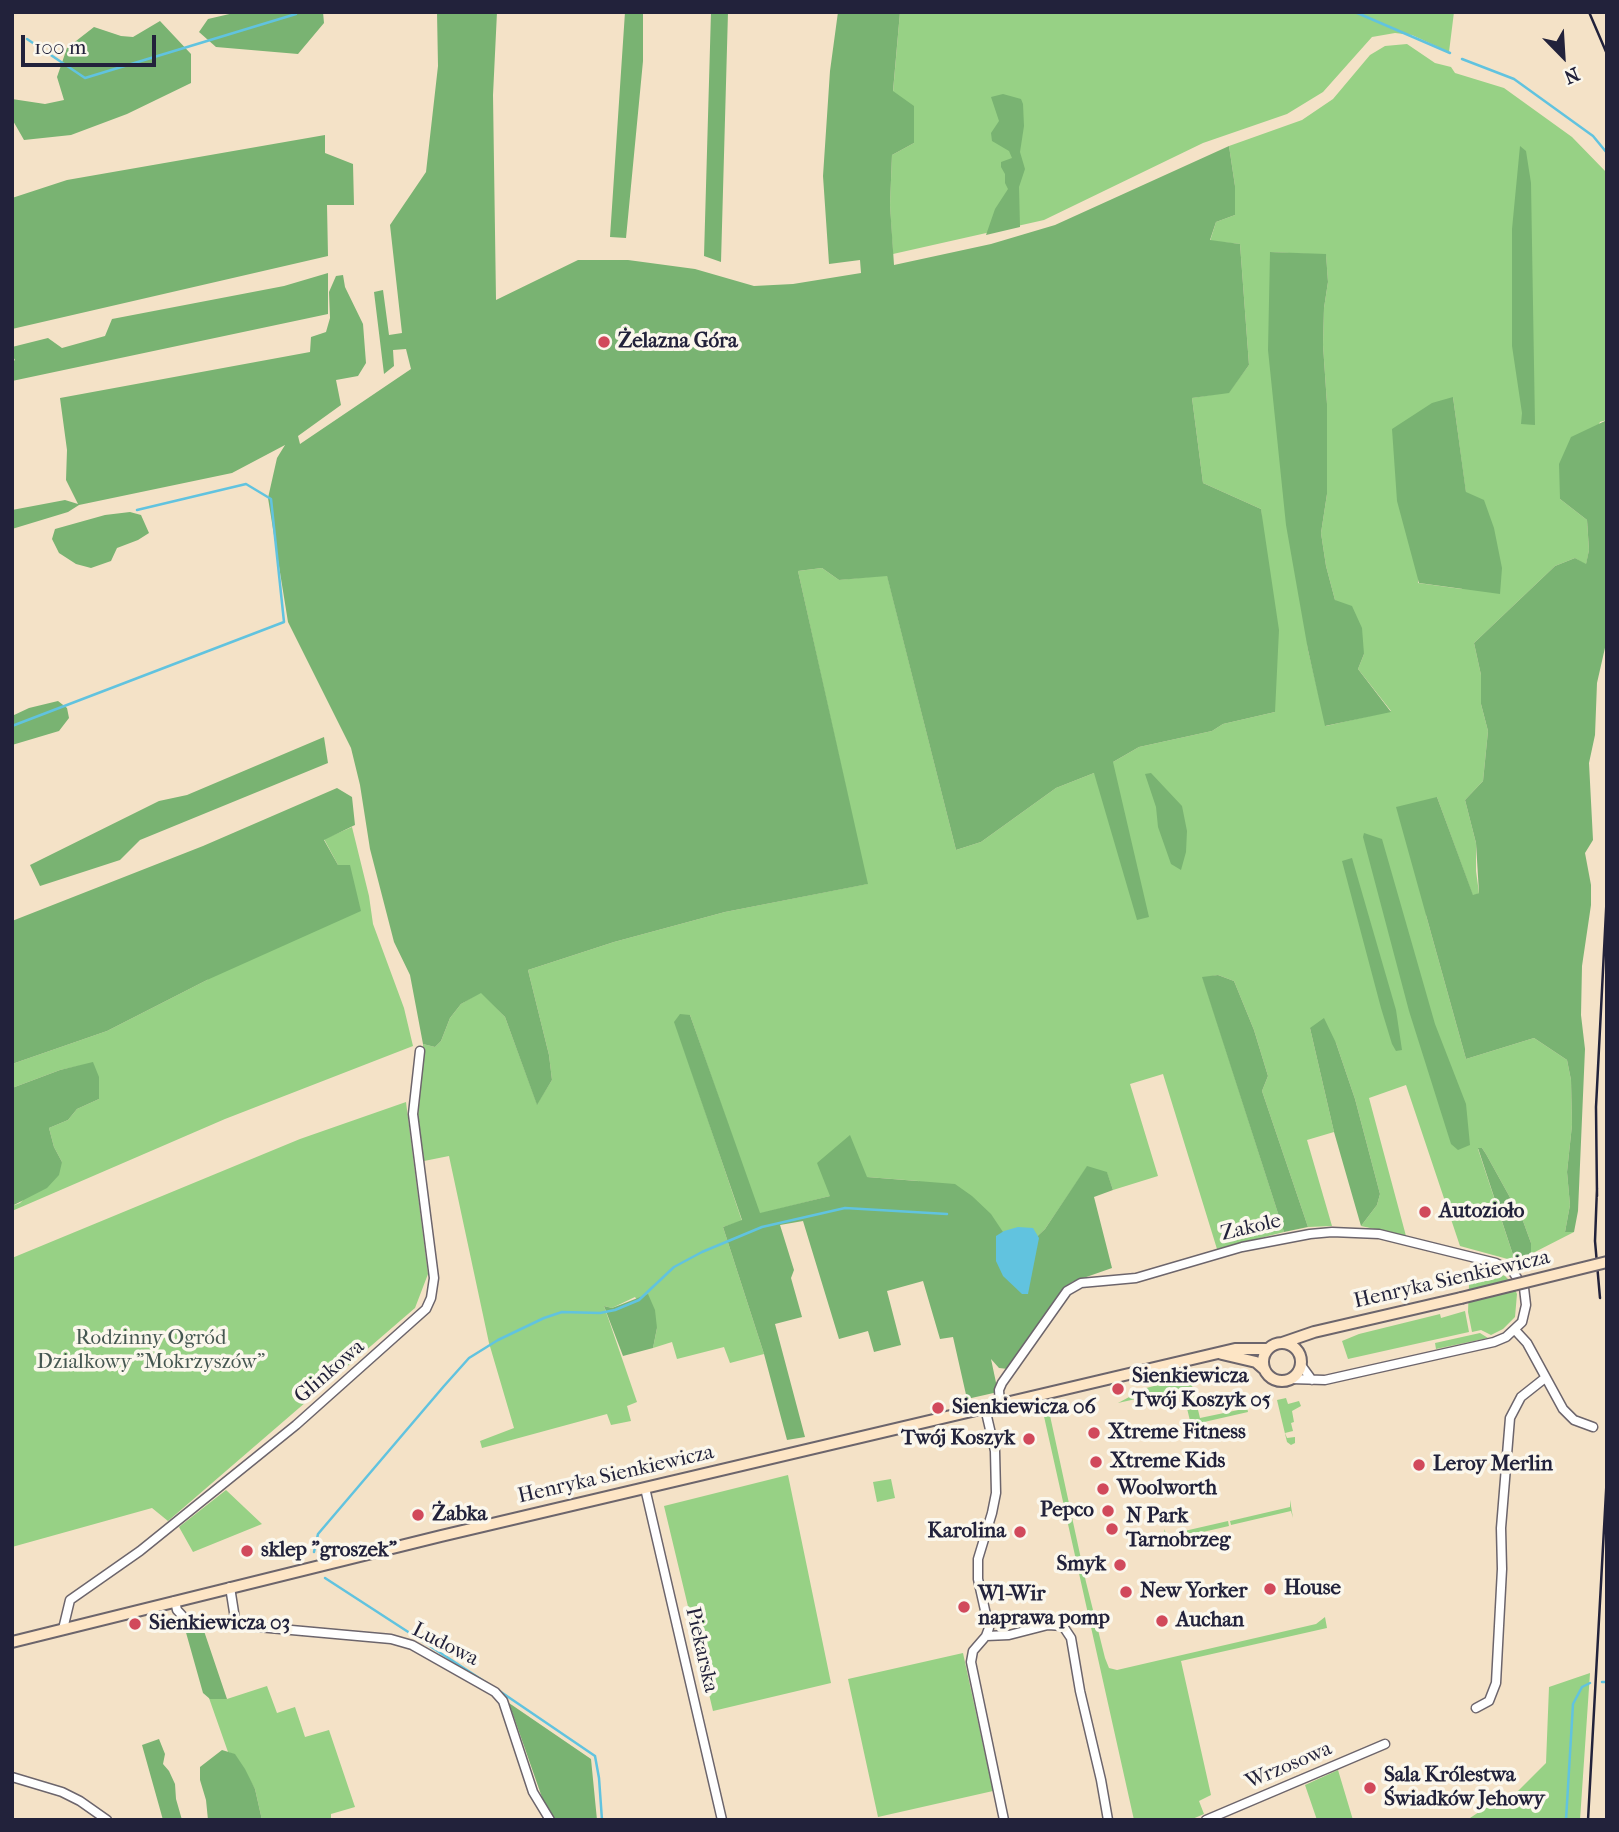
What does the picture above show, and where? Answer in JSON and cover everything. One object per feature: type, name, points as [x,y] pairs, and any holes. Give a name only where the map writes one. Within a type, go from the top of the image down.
[{"type":"main road","name":"Henryka Sienkiewicza","points":[[1282,1343],[1607,1262]]},
{"type":"main road","points":[[1300,1359],[1290,1345],[1282,1343],[1268,1349],[1264,1357],[1264,1369],[1275,1380],[1291,1379],[1297,1373],[1307,1335]]},
{"type":"main road","name":"Henryka Sienkiewicza","points":[[12,1642],[230,1587],[1235,1349],[1268,1349]]},
{"type":"main road","name":"Henryka Sienkiewicza","points":[[1219,1353],[1256,1362],[1264,1369]]},
{"type":"street","name":"Glinkowa","points":[[62,1629],[70,1600],[141,1551],[296,1425],[426,1309],[434,1278],[413,1114],[420,1051]]},
{"type":"street","name":"Zakole","points":[[1000,1405],[999,1390],[1002,1383],[1067,1291],[1074,1286],[1136,1278],[1242,1247],[1310,1234],[1378,1234],[1446,1249],[1504,1266],[1513,1272],[1524,1288],[1526,1312],[1515,1330]]},
{"type":"street","points":[[1291,1379],[1325,1380],[1485,1344],[1506,1337],[1515,1330],[1527,1343],[1569,1416],[1593,1427]]},
{"type":"street","points":[[1300,1359],[1312,1380]]},
{"type":"street","points":[[1476,1708],[1489,1701],[1496,1683],[1502,1528],[1510,1418],[1521,1397],[1545,1378]]},
{"type":"street","points":[[985,1408],[995,1451],[996,1493],[978,1559],[978,1579],[989,1628],[986,1636],[973,1651],[971,1662],[1004,1820]]},
{"type":"street","name":"Piekarska","points":[[645,1488],[722,1820]]},
{"type":"street","points":[[230,1587],[236,1625]]},
{"type":"street","name":"Ludowa","points":[[175,1601],[177,1610],[189,1623],[391,1639],[412,1645],[495,1692],[503,1702],[533,1792],[550,1820]]},
{"type":"street","points":[[986,1636],[1009,1635],[1048,1625],[1063,1626],[1071,1637],[1108,1820]]},
{"type":"street","name":"Wrzosowa","points":[[1206,1820],[1385,1744]]},
{"type":"street","points":[[12,1777],[62,1791],[107,1820]]},
{"type":"green space","points":[[238,12],[323,12],[324,23],[298,54],[216,47],[199,32],[208,19]]},
{"type":"green space","points":[[437,12],[497,12],[493,95],[496,300],[578,260],[628,260],[695,269],[754,286],[793,284],[861,273],[860,260],[829,264],[823,176],[830,71],[838,12],[900,12],[893,91],[914,106],[914,143],[892,155],[890,205],[894,265],[991,244],[1055,225],[1229,146],[1235,186],[1235,215],[1216,222],[1210,240],[1240,244],[1249,365],[1229,393],[1192,398],[1203,483],[1261,509],[1279,630],[1275,712],[1223,724],[1212,731],[1139,747],[1113,762],[1149,917],[1137,920],[1094,773],[1056,788],[981,842],[956,850],[887,576],[839,580],[822,568],[798,571],[868,884],[725,912],[614,942],[528,970],[549,1055],[552,1080],[537,1105],[505,1017],[481,993],[461,1004],[450,1018],[441,1041],[435,1047],[423,1044],[410,975],[394,942],[370,849],[351,748],[288,622],[268,498],[277,458],[285,445],[232,473],[79,505],[68,512],[12,529],[12,510],[65,500],[78,504],[66,480],[67,450],[60,398],[310,352],[311,337],[326,332],[330,318],[329,292],[336,276],[343,275],[345,287],[363,324],[366,363],[358,376],[336,380],[341,405],[298,436],[300,444],[411,369],[406,349],[393,350],[394,366],[384,374],[374,292],[383,290],[389,335],[402,333],[390,225],[426,172],[438,66]]},
{"type":"green space","points":[[625,12],[643,12],[643,61],[626,238],[610,237]]},
{"type":"green space","points":[[711,12],[728,12],[721,262],[704,256]]},
{"type":"green space","points":[[900,12],[1454,12],[1449,52],[1412,35],[1395,33],[1372,37],[1323,92],[1287,114],[1203,143],[1044,220],[893,254],[890,205],[892,155],[914,143],[893,92]]},
{"type":"green space","points":[[160,21],[191,54],[191,83],[127,114],[71,135],[24,140],[12,119],[12,99],[45,104],[64,100],[57,77],[67,48],[94,27],[133,37]]},
{"type":"green space","points":[[1407,44],[1435,63],[1451,67],[1455,73],[1504,88],[1572,137],[1607,173],[1607,420],[1600,422],[1560,499],[1587,520],[1589,550],[1586,565],[1575,558],[1555,566],[1474,643],[1481,675],[1481,704],[1488,731],[1483,781],[1465,800],[1476,843],[1479,893],[1473,896],[1437,797],[1426,915],[1466,1059],[1534,1038],[1567,1060],[1571,1080],[1572,1125],[1567,1172],[1570,1205],[1565,1232],[1574,1232],[1531,1254],[1531,1243],[1523,1221],[1482,1148],[1478,1149],[1515,1261],[1460,1246],[1406,1085],[1369,1098],[1406,1236],[1361,1226],[1377,1205],[1380,1194],[1355,1099],[1336,1043],[1310,1028],[1334,1132],[1307,1140],[1332,1226],[1308,1227],[1262,1091],[1268,1076],[1254,1030],[1234,981],[1218,975],[1203,978],[1284,1232],[1217,1249],[1163,1074],[1130,1084],[1158,1176],[1113,1190],[1107,1173],[1087,1167],[1045,1229],[1027,1246],[1011,1249],[918,1181],[867,1177],[830,1196],[759,1214],[690,1015],[681,1015],[675,1022],[742,1221],[723,1227],[764,1354],[730,1363],[724,1347],[677,1359],[672,1342],[653,1348],[657,1328],[635,1297],[612,1308],[604,1306],[637,1402],[627,1406],[631,1421],[611,1425],[607,1414],[482,1448],[480,1441],[514,1428],[489,1343],[449,1156],[424,1161],[418,1114],[423,1044],[435,1047],[441,1041],[450,1018],[461,1004],[481,992],[505,1017],[537,1104],[552,1080],[549,1055],[528,970],[614,942],[725,912],[867,884],[798,571],[822,568],[839,580],[887,575],[956,850],[981,842],[1056,788],[1094,773],[1139,747],[1212,731],[1223,724],[1275,712],[1261,509],[1203,483],[1192,398],[1229,392],[1249,365],[1240,244],[1210,241],[1216,222],[1235,215],[1235,186],[1229,146],[1302,120],[1333,99],[1370,55],[1385,46]],"holes":[[[1271,252],[1326,255],[1328,282],[1323,345],[1327,404],[1327,494],[1321,533],[1335,600],[1364,654],[1358,669],[1391,711],[1326,726],[1308,650]],[[1453,397],[1466,493],[1462,589],[1418,583]]]},
{"type":"green space","points":[[1003,94],[1021,99],[1023,104],[1024,126],[1020,152],[1025,169],[1019,187],[1020,227],[986,235],[995,209],[1008,189],[1001,162],[1012,158],[1009,151],[992,141],[991,133],[999,121],[991,97]]},
{"type":"green space","points":[[325,135],[325,153],[353,164],[354,205],[327,205],[328,256],[12,329],[12,198],[67,180]]},
{"type":"green space","points":[[1520,146],[1526,151],[1531,183],[1535,425],[1521,424],[1522,413],[1512,346],[1512,229]]},
{"type":"green space","points":[[1270,252],[1326,254],[1328,282],[1323,345],[1327,404],[1327,494],[1321,533],[1335,600],[1352,606],[1362,628],[1364,654],[1358,669],[1391,712],[1325,726],[1308,650],[1286,525],[1268,350]]},
{"type":"green space","points":[[328,273],[328,314],[12,381],[12,362],[15,360],[12,347],[48,338],[62,348],[105,336],[112,319],[284,286]]},
{"type":"green space","points":[[1453,397],[1466,492],[1484,500],[1494,528],[1502,568],[1500,594],[1419,583],[1397,501],[1392,429],[1432,403]]},
{"type":"green space","points":[[1607,420],[1607,639],[1597,683],[1595,735],[1589,763],[1593,840],[1585,853],[1591,885],[1591,905],[1582,966],[1581,1015],[1585,1049],[1578,1211],[1574,1232],[1565,1232],[1570,1205],[1567,1172],[1572,1125],[1571,1080],[1567,1060],[1534,1038],[1466,1059],[1396,807],[1437,797],[1473,895],[1479,893],[1476,843],[1465,800],[1483,781],[1488,731],[1481,704],[1481,675],[1474,643],[1555,566],[1575,558],[1586,564],[1589,550],[1587,520],[1560,499],[1559,464],[1571,437]]},
{"type":"green space","points":[[130,512],[141,515],[149,533],[117,548],[111,561],[91,568],[76,564],[59,553],[52,539],[55,529],[105,515]]},
{"type":"green space","points":[[58,701],[67,708],[69,718],[59,731],[12,745],[12,716],[29,708]]},
{"type":"green space","points":[[324,737],[328,763],[140,840],[120,860],[40,886],[30,865],[159,801],[187,795]]},
{"type":"green space","points":[[1151,773],[1182,806],[1187,831],[1186,852],[1181,870],[1171,864],[1158,827],[1156,807],[1145,774]]},
{"type":"green space","points":[[337,788],[352,797],[355,825],[324,840],[338,865],[350,865],[361,911],[207,980],[107,1031],[12,1064],[12,921],[203,846]]},
{"type":"green space","points":[[352,827],[373,924],[404,1008],[413,1046],[225,1119],[12,1211],[12,1206],[20,1203],[62,1162],[54,1147],[49,1128],[68,1120],[77,1109],[99,1099],[93,1063],[60,1070],[12,1088],[12,1064],[107,1031],[207,980],[338,865],[324,839]]},
{"type":"green space","points":[[1364,833],[1382,839],[1435,1024],[1466,1104],[1470,1145],[1458,1150],[1451,1144],[1409,1011]]},
{"type":"green space","points":[[1352,858],[1396,1010],[1402,1050],[1396,1051],[1392,1044],[1342,861]]},
{"type":"green space","points":[[1218,975],[1234,981],[1254,1030],[1268,1076],[1262,1091],[1308,1227],[1284,1232],[1202,977]]},
{"type":"green space","points":[[680,1014],[690,1015],[760,1213],[830,1196],[817,1163],[850,1135],[867,1177],[955,1184],[991,1214],[1003,1232],[1027,1246],[1045,1229],[1087,1166],[1107,1172],[1113,1190],[1094,1197],[1112,1268],[1072,1282],[1064,1288],[1008,1369],[999,1368],[991,1359],[998,1392],[967,1399],[953,1337],[940,1339],[923,1281],[887,1291],[901,1345],[874,1352],[868,1331],[839,1339],[803,1221],[780,1225],[794,1270],[791,1278],[802,1317],[775,1324],[805,1437],[787,1440],[764,1354],[723,1227],[742,1220],[674,1022]]},
{"type":"green space","points":[[1324,1018],[1336,1043],[1355,1099],[1380,1194],[1377,1205],[1361,1226],[1334,1132],[1310,1028]]},
{"type":"green space","points":[[93,1062],[99,1077],[99,1099],[77,1109],[68,1120],[49,1128],[54,1147],[62,1162],[59,1175],[47,1188],[12,1206],[12,1088],[60,1070]]},
{"type":"green space","name":"Rodzinny Ogród Dzialkowy \"Mokrzyszów\"","points":[[406,1102],[428,1274],[415,1308],[168,1521],[152,1508],[12,1547],[12,1258],[300,1139]]},
{"type":"green space","points":[[1478,1148],[1482,1148],[1486,1154],[1523,1221],[1531,1243],[1531,1254],[1525,1260],[1515,1261]]},
{"type":"green space","points":[[1480,1266],[1505,1276],[1517,1294],[1515,1317],[1503,1329],[1491,1335],[1481,1330],[1472,1332],[1468,1312],[1469,1285],[1466,1276]]},
{"type":"green space","points":[[648,1294],[655,1310],[657,1328],[653,1348],[623,1356],[604,1306],[612,1308]]},
{"type":"green space","points":[[1465,1311],[1469,1332],[1348,1359],[1342,1341],[1359,1334],[1440,1314],[1441,1318]]},
{"type":"green space","points":[[1480,1333],[1488,1338],[1436,1349],[1435,1343]]},
{"type":"green space","points":[[1190,1377],[1200,1418],[1243,1409],[1242,1404],[1247,1407],[1248,1412],[1191,1425],[1185,1400],[1191,1397],[1189,1387],[1118,1403],[1146,1388]]},
{"type":"green space","points":[[1286,1398],[1288,1404],[1299,1401],[1301,1406],[1292,1411],[1293,1431],[1285,1433],[1287,1438],[1295,1437],[1295,1443],[1291,1445],[1287,1442],[1277,1400]]},
{"type":"green space","points":[[1049,1411],[1086,1582],[1109,1668],[1117,1670],[1316,1624],[1325,1617],[1327,1628],[1181,1661],[1211,1795],[1199,1801],[1204,1814],[1190,1820],[1134,1820],[1043,1412]]},
{"type":"green space","points":[[788,1475],[831,1683],[713,1711],[664,1506]]},
{"type":"green space","points":[[891,1479],[895,1498],[877,1502],[873,1482]]},
{"type":"green space","points":[[226,1490],[262,1524],[193,1552],[179,1527]]},
{"type":"green space","points":[[1290,1500],[1293,1518],[1291,1511],[1231,1525],[1230,1521],[1290,1507]]},
{"type":"green space","points":[[1228,1521],[1229,1526],[1168,1540],[1167,1546],[1164,1529],[1167,1535]]},
{"type":"green space","points":[[185,1629],[204,1631],[227,1699],[210,1699],[203,1693]]},
{"type":"green space","points":[[963,1653],[993,1791],[878,1817],[848,1679]]},
{"type":"green space","points":[[1590,1673],[1580,1820],[1467,1820],[1491,1804],[1517,1792],[1546,1763],[1549,1687]]},
{"type":"green space","points":[[267,1686],[277,1713],[295,1707],[305,1737],[329,1730],[355,1807],[331,1814],[331,1818],[324,1820],[262,1820],[255,1789],[235,1755],[228,1752],[209,1698],[227,1699]]},
{"type":"green space","points":[[509,1703],[591,1759],[597,1820],[556,1820],[545,1806]]},
{"type":"green space","points":[[159,1739],[165,1754],[163,1764],[175,1784],[182,1820],[163,1820],[142,1745]]},
{"type":"green space","points":[[222,1750],[235,1754],[245,1769],[255,1789],[262,1820],[208,1820],[200,1767]]},
{"type":"green space","points":[[1338,1770],[1353,1820],[1317,1820],[1305,1785]]},
{"type":"water","points":[[1018,1227],[1033,1228],[1039,1238],[1028,1294],[1022,1294],[1003,1276],[996,1261],[996,1236]]},
{"type":"waterway","points":[[27,39],[85,78],[296,14],[295,12]]},
{"type":"waterway","points":[[1355,12],[1450,53]]},
{"type":"waterway","points":[[1462,59],[1514,79],[1593,136],[1607,153]]},
{"type":"waterway","points":[[12,726],[284,622],[271,499],[246,484],[137,510]]},
{"type":"waterway","points":[[314,1552],[318,1534],[444,1386],[469,1358],[498,1340],[562,1312],[600,1313],[639,1300],[674,1267],[762,1227],[845,1208],[947,1214]]},
{"type":"waterway","points":[[325,1578],[493,1687]]},
{"type":"waterway","points":[[1602,1682],[1607,1682]]},
{"type":"waterway","points":[[1566,1820],[1573,1704],[1582,1687],[1590,1683]]},
{"type":"waterway","points":[[498,1690],[595,1756],[602,1820]]},
{"type":"railway","points":[[1589,12],[1607,54]]},
{"type":"railway","points":[[1597,1196],[1596,1107],[1607,892]]},
{"type":"railway","points":[[1597,1188],[1595,1241],[1600,1298]]},
{"type":"railway","points":[[1588,1820],[1607,1474]]},
{"type":"place","name":"Żelazna Góra","points":[[604,342]]},
{"type":"place","name":"Autozioło","points":[[1425,1212]]},
{"type":"place","name":"Sienkiewicza Twój Koszyk 05","points":[[1118,1389]]},
{"type":"place","name":"Sienkiewicza 06","points":[[938,1408]]},
{"type":"place","name":"Xtreme Fitness","points":[[1094,1433]]},
{"type":"place","name":"Twój Koszyk","points":[[1029,1439]]},
{"type":"place","name":"Xtreme Kids","points":[[1096,1462]]},
{"type":"place","name":"Leroy Merlin","points":[[1419,1465]]},
{"type":"place","name":"Woolworth","points":[[1103,1489]]},
{"type":"place","name":"Pepco","points":[[1108,1511]]},
{"type":"place","name":"Żabka","points":[[418,1515]]},
{"type":"place","name":"N Park Tarnobrzeg","points":[[1112,1529]]},
{"type":"place","name":"Karolina","points":[[1020,1532]]},
{"type":"place","name":"sklep \"groszek\"","points":[[247,1551]]},
{"type":"place","name":"Smyk","points":[[1120,1565]]},
{"type":"place","name":"House","points":[[1270,1589]]},
{"type":"place","name":"New Yorker","points":[[1126,1592]]},
{"type":"place","name":"Wl-Wir naprawa pomp","points":[[964,1607]]},
{"type":"place","name":"Auchan","points":[[1162,1621]]},
{"type":"place","name":"Sienkiewicza 03","points":[[135,1624]]},
{"type":"place","name":"Sala Królestwa Świadków Jehowy","points":[[1370,1788]]}]
